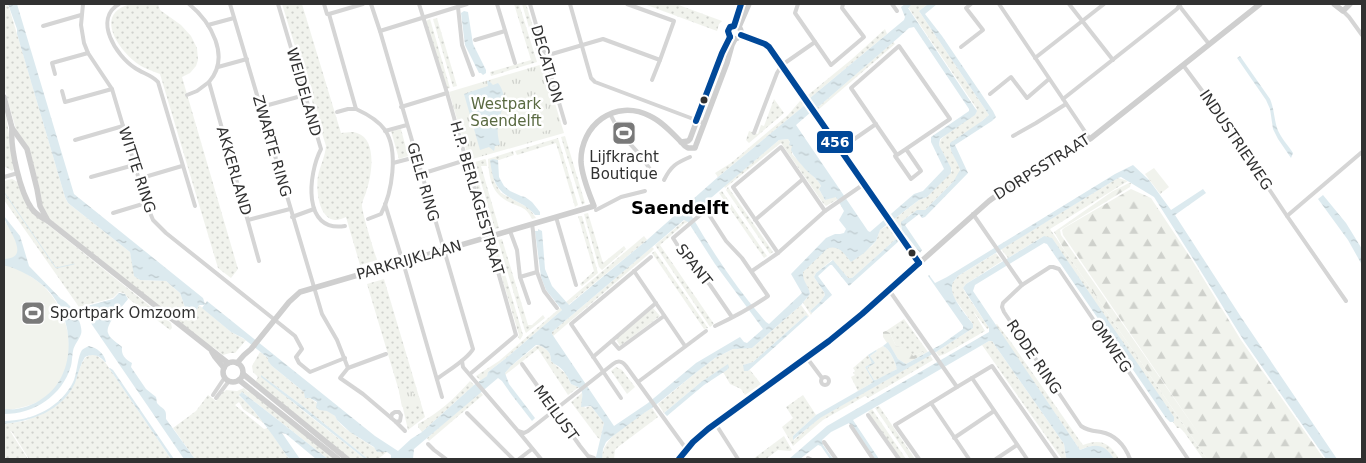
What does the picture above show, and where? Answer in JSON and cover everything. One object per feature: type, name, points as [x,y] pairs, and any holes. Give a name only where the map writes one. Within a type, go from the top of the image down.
[{"type":"street","name":"WITTE RING","points":[[83,4],[81,15],[82,35],[88,52],[112,89],[138,179],[153,220],[166,233],[295,336],[302,349],[296,357],[299,363],[310,372],[345,358]]},
{"type":"street","points":[[120,4],[110,12],[108,18],[107,24],[110,36],[114,46],[123,58],[134,68],[155,78],[158,82],[195,206]]},
{"type":"street","points":[[188,95],[198,91],[209,82],[215,75],[220,59],[219,50],[208,25],[189,4]]},
{"type":"street","name":"ZWARTE RING","points":[[230,4],[322,314],[337,340],[348,368],[340,378],[363,394],[390,418]]},
{"type":"street","name":"WEIDELAND","points":[[278,4],[321,149],[316,159],[311,179],[314,209]]},
{"type":"street","points":[[324,4],[356,110]]},
{"type":"street","points":[[328,14],[363,4]]},
{"type":"street","name":"GELE RING","points":[[371,4],[472,349],[462,360]]},
{"type":"street","name":"H.P. BERLAGESTRAAT","points":[[419,4],[447,93],[516,335],[470,374]]},
{"type":"street","points":[[380,31],[467,4]]},
{"type":"street","points":[[496,4],[515,63]]},
{"type":"street","name":"DECATLON","points":[[530,4],[565,123]]},
{"type":"street","points":[[570,4],[592,78],[595,82],[704,123]]},
{"type":"street","points":[[627,4],[674,21],[652,80]]},
{"type":"street","points":[[741,35],[737,26],[742,4]]},
{"type":"street","points":[[645,191],[621,197],[595,208],[581,162],[584,141],[590,130],[602,117],[622,110],[630,110],[646,114],[688,148],[692,149],[696,145],[727,63],[732,46],[732,38],[728,33],[729,29],[737,26],[749,4]]},
{"type":"street","points":[[798,4],[795,13],[831,65],[864,38],[842,8],[843,4]]},
{"type":"street","points":[[892,4],[897,11]]},
{"type":"street","points":[[961,47],[983,30],[966,8],[971,4]]},
{"type":"street","points":[[999,4],[1090,138]]},
{"type":"street","points":[[1069,4],[1113,60]]},
{"type":"street","points":[[1035,58],[1104,4]]},
{"type":"street","points":[[1179,4],[1210,44]]},
{"type":"street","points":[[1063,99],[1177,9],[1179,4]]},
{"type":"street","name":"DORPSSTRAAT","points":[[679,459],[700,435],[715,423],[807,358],[862,314],[989,200],[1016,181],[1061,157],[1090,138],[1260,4]]},
{"type":"street","points":[[1339,6],[1350,4]]},
{"type":"street","points":[[1339,6],[1362,35]]},
{"type":"street","points":[[458,7],[462,45],[473,75]]},
{"type":"street","points":[[44,26],[81,15]]},
{"type":"street","points":[[208,25],[234,18]]},
{"type":"street","points":[[475,40],[504,31]]},
{"type":"street","points":[[732,38],[738,38],[741,35]]},
{"type":"street","points":[[741,35],[767,45],[919,262]]},
{"type":"street","points":[[681,142],[688,141],[722,53],[732,38]]},
{"type":"street","points":[[545,56],[603,39],[660,60]]},
{"type":"street","points":[[754,133],[774,78],[782,65],[815,42]]},
{"type":"street","points":[[897,155],[950,118],[899,46],[851,88],[897,155],[895,156],[911,179],[921,171],[906,149]]},
{"type":"street","points":[[54,74],[52,64],[88,52]]},
{"type":"street","points":[[218,67],[246,58]]},
{"type":"street","name":"INDUSTRIEWEG","points":[[1183,65],[1215,108],[1346,301]]},
{"type":"street","points":[[990,94],[1011,77],[1027,98],[1049,79]]},
{"type":"street","name":"AKKERLAND","points":[[209,82],[259,261]]},
{"type":"street","points":[[62,91],[65,102],[112,89]]},
{"type":"street","points":[[401,107],[447,93]]},
{"type":"street","points":[[261,107],[305,95]]},
{"type":"street","points":[[4,97],[12,128],[12,140],[48,221]]},
{"type":"street","points":[[703,104],[711,106]]},
{"type":"street","points":[[1013,136],[1066,104]]},
{"type":"street","points":[[337,112],[348,109],[370,116],[386,131],[391,146],[390,187],[385,204],[381,214],[368,219]]},
{"type":"street","points":[[610,114],[619,131],[650,167],[653,177]]},
{"type":"street","points":[[840,148],[876,124]]},
{"type":"street","points":[[386,131],[407,125]]},
{"type":"street","points":[[75,140],[123,126]]},
{"type":"street","points":[[12,128],[26,147],[18,173],[32,210],[217,354],[226,365]]},
{"type":"street","points":[[778,253],[733,187],[781,147],[825,211]]},
{"type":"street","points":[[1287,216],[1362,152]]},
{"type":"street","points":[[392,163],[416,157]]},
{"type":"street","points":[[664,180],[675,164],[690,157]]},
{"type":"street","points":[[421,174],[466,160]]},
{"type":"street","points":[[91,177],[134,165]]},
{"type":"street","points":[[138,179],[182,166]]},
{"type":"street","points":[[4,177],[18,173]]},
{"type":"street","points":[[755,220],[802,179]]},
{"type":"street","points":[[20,181],[31,182]]},
{"type":"street","points":[[752,271],[778,253],[825,211],[864,184]]},
{"type":"street","points":[[113,213],[146,203]]},
{"type":"street","points":[[385,204],[442,397]]},
{"type":"street","name":"PARKRIJKLAAN","points":[[239,365],[244,355],[250,351],[297,294],[510,230],[595,208]]},
{"type":"street","points":[[248,220],[290,209]]},
{"type":"street","points":[[292,216],[314,209],[324,223],[339,228],[345,226]]},
{"type":"street","name":"SPANT","points":[[715,326],[754,306],[768,296],[752,271],[726,241],[706,210],[673,238],[685,257],[710,285],[732,317]]},
{"type":"street","points":[[973,214],[1022,285]]},
{"type":"street","points":[[556,217],[576,285]]},
{"type":"street","points":[[532,224],[537,272],[544,291],[557,308]]},
{"type":"street","points":[[510,230],[517,250],[520,277],[529,303]]},
{"type":"street","points":[[621,398],[571,324],[651,257]]},
{"type":"street","name":"OMWEG","points":[[1022,285],[1050,267],[1059,270],[1188,459]]},
{"type":"street","points":[[634,271],[685,346]]},
{"type":"street","points":[[520,277],[537,272]]},
{"type":"street","name":"RODE RING","points":[[1022,285],[1005,300],[1002,305],[1004,312],[1082,426],[1088,430],[1104,433],[1115,438],[1123,446],[1130,459]]},
{"type":"street","points":[[889,290],[957,387]]},
{"type":"street","points":[[593,357],[656,303]]},
{"type":"street","points":[[612,341],[619,349],[664,316]]},
{"type":"street","points":[[638,382],[706,331]]},
{"type":"street","points":[[348,368],[386,354]]},
{"type":"street","points":[[807,358],[822,378]]},
{"type":"street","points":[[437,379],[462,360],[464,367],[541,459]]},
{"type":"street","points":[[518,431],[524,433],[528,431],[614,362],[620,361],[626,366],[687,450]]},
{"type":"street","points":[[241,377],[233,382],[227,379],[223,372],[226,365],[232,362],[239,365],[241,377],[338,459]]},
{"type":"street","name":"MEILUST","points":[[522,364],[588,456],[594,458]]},
{"type":"street","points":[[919,459],[896,424],[992,366],[1057,459]]},
{"type":"street","points":[[241,377],[347,459]]},
{"type":"street","points":[[972,378],[1027,459]]},
{"type":"street","points":[[214,396],[227,379]]},
{"type":"street","points":[[931,403],[969,459]]},
{"type":"street","points":[[954,438],[994,411]]},
{"type":"street","points":[[396,422],[401,419],[399,412],[395,412],[390,418],[405,431]]},
{"type":"street","points":[[467,413],[513,459]]},
{"type":"street","points":[[868,414],[899,459]]},
{"type":"street","points":[[715,423],[738,459]]},
{"type":"street","points":[[851,426],[873,459]]},
{"type":"street","points":[[824,442],[836,459]]},
{"type":"street","points":[[428,444],[446,459]]},
{"type":"street","points":[[996,459],[1017,445]]},
{"type":"street","points":[[519,459],[532,449]]},
{"type":"green space","points":[[4,4],[8,4],[68,203],[130,252],[135,276],[140,280],[166,281],[180,293],[187,313],[195,314],[199,305],[231,332],[246,340],[235,353],[223,355],[212,348],[46,215],[42,206],[33,167],[17,133],[4,87]]},
{"type":"green space","points":[[131,4],[158,4],[160,10],[181,25],[191,36],[197,48],[198,60],[196,66],[190,73],[182,77],[238,269],[231,278],[218,268],[160,74],[143,67],[130,58],[117,41],[113,32],[111,23],[113,15]]},
{"type":"green space","points":[[282,4],[302,4],[341,133],[357,133],[368,142],[371,166],[369,183],[362,202],[362,208],[377,260],[360,265],[346,217],[336,220],[329,218],[319,202],[317,182],[326,146]]},
{"type":"green space","points":[[514,4],[519,4],[537,62],[491,76],[490,72],[531,60]]},
{"type":"green space","points":[[522,4],[526,4],[543,60],[539,61]]},
{"type":"green space","points":[[644,4],[676,4],[722,21],[717,31]]},
{"type":"green space","points":[[912,4],[928,4],[919,11],[989,115],[950,148],[959,164],[960,173],[925,210],[917,211],[907,217],[902,223],[902,233],[893,220],[919,200],[927,197],[952,171],[939,145],[941,139],[977,109],[908,7]]},
{"type":"green space","points":[[437,18],[457,86],[453,87],[433,19]]},
{"type":"green space","points":[[430,19],[450,88],[446,89],[426,21]]},
{"type":"green space","points":[[885,29],[887,34],[810,98],[808,95]]},
{"type":"green space","points":[[893,42],[895,44],[818,110],[817,108]]},
{"type":"green space","name":"Westpark Saendelft","points":[[543,64],[564,133],[469,160],[449,92]]},
{"type":"green space","points":[[774,99],[784,113],[749,143],[746,140],[749,131],[758,134],[761,125],[764,126]]},
{"type":"green space","points":[[802,100],[805,105],[718,177],[715,173],[731,163],[788,115]]},
{"type":"green space","points":[[544,102],[552,129],[535,134],[527,107]]},
{"type":"green space","points":[[4,108],[14,169],[12,171],[4,166]]},
{"type":"green space","points":[[401,129],[408,156],[399,159],[391,131]]},
{"type":"green space","points":[[565,136],[585,203],[582,205],[561,137]]},
{"type":"green space","points":[[558,138],[578,205],[575,207],[556,143],[517,155],[515,151]]},
{"type":"green space","points":[[788,139],[792,146],[792,154],[819,182],[821,186],[819,189],[825,200],[836,196],[838,199],[826,206],[781,143],[725,188],[724,186],[779,140]]},
{"type":"green space","points":[[513,151],[514,155],[495,160],[494,181],[501,193],[529,208],[536,218],[532,219],[523,208],[504,199],[492,185],[488,159]]},
{"type":"green space","points":[[485,159],[487,166],[481,166],[499,228],[495,229],[475,162]]},
{"type":"green space","points":[[473,163],[493,231],[488,232],[469,164]]},
{"type":"green space","points":[[1154,168],[1169,187],[1160,194],[1145,174]]},
{"type":"green space","points":[[1118,178],[1128,181],[1050,229],[1207,459],[1203,459],[1184,432],[1177,428],[1174,421],[1044,236],[1008,258],[1001,249]]},
{"type":"green space","points":[[12,179],[18,182],[32,212],[171,323],[172,328],[170,330],[129,299],[124,293],[119,292],[113,298],[79,307],[4,200],[4,181]]},
{"type":"green space","points":[[1131,183],[1130,187],[1060,230],[1061,235],[1201,437],[1063,235],[1062,230],[1064,228],[1131,189],[1151,198],[1241,340],[1324,459],[1207,459],[1054,232],[1113,191]]},
{"type":"green space","points":[[728,187],[773,252],[770,254],[726,190]]},
{"type":"green space","points":[[722,191],[767,256],[764,258],[719,193]]},
{"type":"green space","points":[[588,213],[603,263],[624,246],[626,249],[602,270],[599,267],[584,214]]},
{"type":"green space","points":[[578,216],[582,216],[598,273],[582,286],[580,284],[594,271]]},
{"type":"green space","name":"Sportpark Omzoom","points":[[4,220],[15,237],[24,272],[43,286],[56,302],[62,314],[69,341],[66,368],[61,380],[52,391],[31,405],[7,410],[4,409]]},
{"type":"green space","points":[[685,220],[688,222],[660,245],[714,324],[710,327],[655,245]]},
{"type":"green space","points":[[888,225],[897,238],[852,278],[848,278],[832,260],[816,273],[814,277],[825,295],[810,311],[811,315],[803,303],[810,294],[802,275],[807,267],[823,251],[832,246],[839,248],[851,261],[872,246],[880,230]]},
{"type":"green space","points":[[644,236],[647,240],[568,305],[566,302]]},
{"type":"green space","points":[[502,239],[528,325],[532,325],[543,315],[545,318],[526,333],[498,240]]},
{"type":"green space","points":[[495,240],[523,335],[520,340],[491,241]]},
{"type":"green space","points":[[652,247],[654,249],[650,253],[552,337],[552,332]]},
{"type":"green space","points":[[655,251],[708,328],[704,329],[652,253]]},
{"type":"green space","points":[[996,253],[1002,261],[966,284],[963,288],[989,328],[987,329],[973,311],[985,331],[939,356],[936,352],[973,328],[973,324],[954,298],[951,288],[952,283],[958,276]]},
{"type":"green space","points":[[384,279],[425,417],[408,430],[399,391],[367,284]]},
{"type":"green space","points":[[801,305],[809,316],[806,315],[753,362],[743,365],[748,371],[750,370],[761,384],[745,395],[741,389],[730,384],[723,372],[727,370],[728,365],[701,382],[664,413],[658,404],[699,370],[715,358],[735,348],[752,348]]},
{"type":"green space","points":[[561,307],[562,310],[488,372],[487,376],[481,381],[476,376],[499,361]]},
{"type":"green space","points":[[653,308],[660,316],[620,346],[616,339]]},
{"type":"green space","points":[[904,319],[928,352],[913,356],[896,346],[890,333],[886,331]]},
{"type":"green space","points":[[997,324],[1083,445],[1095,442],[1104,443],[1112,449],[1119,459],[1114,459],[1103,448],[1095,446],[1080,450],[995,325]]},
{"type":"green space","points":[[883,332],[890,333],[896,346],[909,349],[913,356],[923,352],[924,354],[906,364],[898,359],[883,337]]},
{"type":"green space","points":[[992,341],[1064,444],[1068,459],[1062,459],[982,345]]},
{"type":"green space","points":[[539,345],[548,351],[551,361],[566,374],[571,384],[579,387],[568,395],[538,349],[505,375],[511,366]]},
{"type":"green space","points":[[883,346],[890,352],[897,369],[874,380],[867,368],[874,363],[870,356]]},
{"type":"green space","points":[[260,352],[268,358],[272,366],[335,416],[346,429],[381,452],[387,452],[378,459],[368,459],[261,375],[365,459],[350,459],[255,382],[258,377],[253,372],[252,366]]},
{"type":"green space","points":[[90,355],[96,355],[105,362],[171,459],[29,459],[10,431],[28,459],[4,459],[4,424],[25,421],[56,406],[71,390],[82,363]]},
{"type":"green space","points":[[868,355],[872,363],[865,367],[873,381],[858,391],[851,377],[855,375],[853,368]]},
{"type":"green space","points":[[930,355],[933,360],[868,398],[865,396],[823,420],[793,446],[782,427],[793,418],[786,407],[803,395],[816,415],[793,436],[794,440],[819,418]]},
{"type":"green space","points":[[616,367],[622,370],[635,387],[627,394],[611,371]]},
{"type":"green space","points":[[470,381],[474,385],[422,432],[418,424],[446,405]]},
{"type":"green space","points":[[244,388],[334,459],[328,459],[242,392],[239,396],[265,424],[243,409],[239,402],[235,405],[264,429],[268,428],[289,459],[195,459],[173,428],[196,411],[208,395],[216,401],[223,391],[237,391]]},
{"type":"green space","points":[[407,389],[419,397],[421,403],[402,407],[399,391]]},
{"type":"green space","points":[[480,392],[483,395],[429,441],[427,438]]},
{"type":"green space","points":[[582,393],[582,402],[585,408],[591,406],[604,423],[600,439],[571,402]]},
{"type":"green space","points":[[879,406],[915,459],[910,459],[875,408]]},
{"type":"green space","points":[[652,408],[658,417],[618,447],[615,450],[614,459],[602,459],[603,451],[613,436],[628,423]]},
{"type":"green space","points":[[872,409],[906,459],[901,459],[868,412]]},
{"type":"green space","points":[[784,436],[792,450],[778,450],[766,459],[753,459]]},
{"type":"water","points":[[8,4],[17,4],[74,194],[203,298],[205,304],[199,305],[192,320],[187,313],[180,293],[166,281],[140,280],[134,276],[130,252],[68,203]]},
{"type":"water","points":[[905,4],[912,4],[908,8],[977,111],[975,115],[940,139],[939,145],[951,168],[951,173],[927,197],[919,200],[880,230],[876,241],[851,262],[839,249],[828,248],[803,272],[810,294],[801,305],[752,348],[733,349],[715,358],[613,436],[606,442],[602,459],[596,459],[596,457],[604,423],[591,406],[581,407],[581,390],[571,384],[562,370],[551,361],[548,351],[539,345],[536,345],[505,373],[509,384],[535,418],[532,421],[498,378],[414,449],[413,459],[391,459],[391,455],[387,452],[377,452],[374,447],[350,432],[335,416],[327,411],[319,410],[316,407],[317,402],[310,398],[305,398],[304,392],[272,366],[268,358],[243,338],[231,332],[202,308],[207,301],[375,436],[398,451],[562,310],[546,290],[541,277],[535,231],[538,231],[538,229],[542,231],[545,269],[552,286],[569,305],[805,105],[811,112],[796,125],[868,231],[870,232],[914,194],[923,191],[944,169],[931,142],[931,137],[969,111],[969,109],[914,27],[909,28],[817,108],[810,98],[904,20],[905,17],[901,7]],"holes":[[[788,139],[789,145],[792,146],[791,150],[796,158],[820,184],[819,189],[825,200],[836,197],[844,211],[839,220],[846,229],[844,233],[826,238],[791,274],[802,293],[769,324],[735,284],[691,215],[779,140]],[[684,220],[688,222],[715,264],[763,329],[747,343],[740,337],[696,363],[648,403],[614,426],[552,332]]]},
{"type":"water","points":[[928,4],[937,4],[925,14],[942,36],[996,117],[955,145],[968,173],[925,217],[922,218],[919,214],[905,225],[922,250],[920,253],[906,235],[904,236],[902,233],[901,222],[917,210],[925,210],[953,182],[960,170],[950,143],[989,115],[919,11]]},
{"type":"water","points":[[464,11],[468,12],[473,44],[486,70],[486,73],[483,75],[479,73],[465,45],[461,13]]},
{"type":"water","points":[[1240,56],[1270,99],[1278,131],[1293,153],[1291,158],[1273,129],[1270,109],[1266,100],[1237,58]]},
{"type":"water","points":[[487,81],[493,85],[498,83],[504,98],[498,128],[500,145],[495,146],[494,151],[489,147],[480,150],[464,94],[488,86]]},
{"type":"water","points":[[490,160],[498,160],[499,177],[504,186],[532,202],[540,212],[540,215],[535,215],[531,210],[509,197],[500,189],[494,180]]},
{"type":"water","points":[[1133,165],[1149,180],[1171,210],[1203,189],[1206,193],[1175,215],[1337,459],[1326,459],[1244,341],[1154,197],[1121,177],[958,276],[952,286],[953,295],[973,324],[973,328],[936,352],[820,418],[793,440],[793,436],[816,415],[872,383],[873,381],[865,367],[872,363],[868,355],[877,351],[870,356],[875,363],[867,368],[874,380],[876,380],[897,369],[890,352],[883,346],[888,342],[898,359],[906,364],[942,344],[963,329],[963,326],[929,275],[935,283],[947,277],[1115,174]]},
{"type":"water","points":[[1323,195],[1346,223],[1362,249],[1362,265],[1348,240],[1318,199]]},
{"type":"water","points":[[4,216],[20,236],[29,266],[73,309],[81,325],[81,334],[74,349],[67,377],[54,394],[36,407],[26,411],[4,414],[4,409],[20,409],[25,407],[43,398],[54,388],[62,375],[67,361],[69,345],[63,315],[47,289],[27,274],[4,265],[4,259],[13,257],[17,253],[17,248]]},
{"type":"water","points":[[1044,236],[1052,238],[1174,417],[1173,422],[1166,418],[1047,244],[1044,243],[975,285],[973,291],[1080,450],[1091,446],[1100,446],[1107,450],[1114,459],[1068,459],[1064,444],[992,341],[989,341],[853,420],[879,459],[875,459],[849,423],[831,432],[822,440],[823,445],[833,459],[830,459],[821,446],[818,445],[800,459],[789,459],[827,426],[989,332],[989,328],[963,288],[966,284]]},
{"type":"water","points":[[897,238],[899,241],[849,286],[830,265],[818,276],[832,295],[812,313],[810,311],[825,295],[814,277],[816,273],[833,260],[848,278],[852,278]]},
{"type":"water","points":[[119,293],[125,294],[128,299],[109,325],[108,333],[122,347],[124,356],[132,363],[131,367],[146,389],[156,397],[157,403],[165,411],[166,419],[195,459],[184,459],[84,313],[84,309],[87,306],[113,299]]},
{"type":"water","points":[[806,315],[808,317],[748,371],[744,371],[743,365],[753,362]]},
{"type":"water","points":[[89,346],[100,351],[106,362],[96,355],[85,357],[75,383],[62,401],[45,413],[35,417],[4,424],[4,421],[25,418],[45,411],[62,398],[74,380],[81,352]]},
{"type":"water","points":[[728,364],[727,370],[704,385],[667,416],[664,413],[701,382]]},
{"type":"water","points":[[109,368],[113,370],[174,459],[171,459]]},
{"type":"water","points":[[261,375],[368,459],[365,459],[261,377]]},
{"type":"water","points":[[242,392],[328,459],[316,459],[286,434],[282,433],[300,459],[289,459],[260,418],[239,395]]},
{"type":"waterway","points":[[4,192],[56,268],[74,264]]},
{"type":"transit line","name":"456","points":[[730,37],[728,31],[730,27],[734,26],[741,4]]},
{"type":"transit line","name":"456","points":[[741,35],[769,47],[919,263]]},
{"type":"transit line","name":"456","points":[[696,121],[730,37]]},
{"type":"transit line","name":"456","points":[[679,459],[693,442],[708,429],[829,341],[919,263]]},
{"type":"place","name":"Lijfkracht Boutique","points":[[624,133]]},
{"type":"place","name":"Sportpark Omzoom","points":[[33,313]]},
{"type":"district","name":"Saendelft","points":[[680,207]]}]
